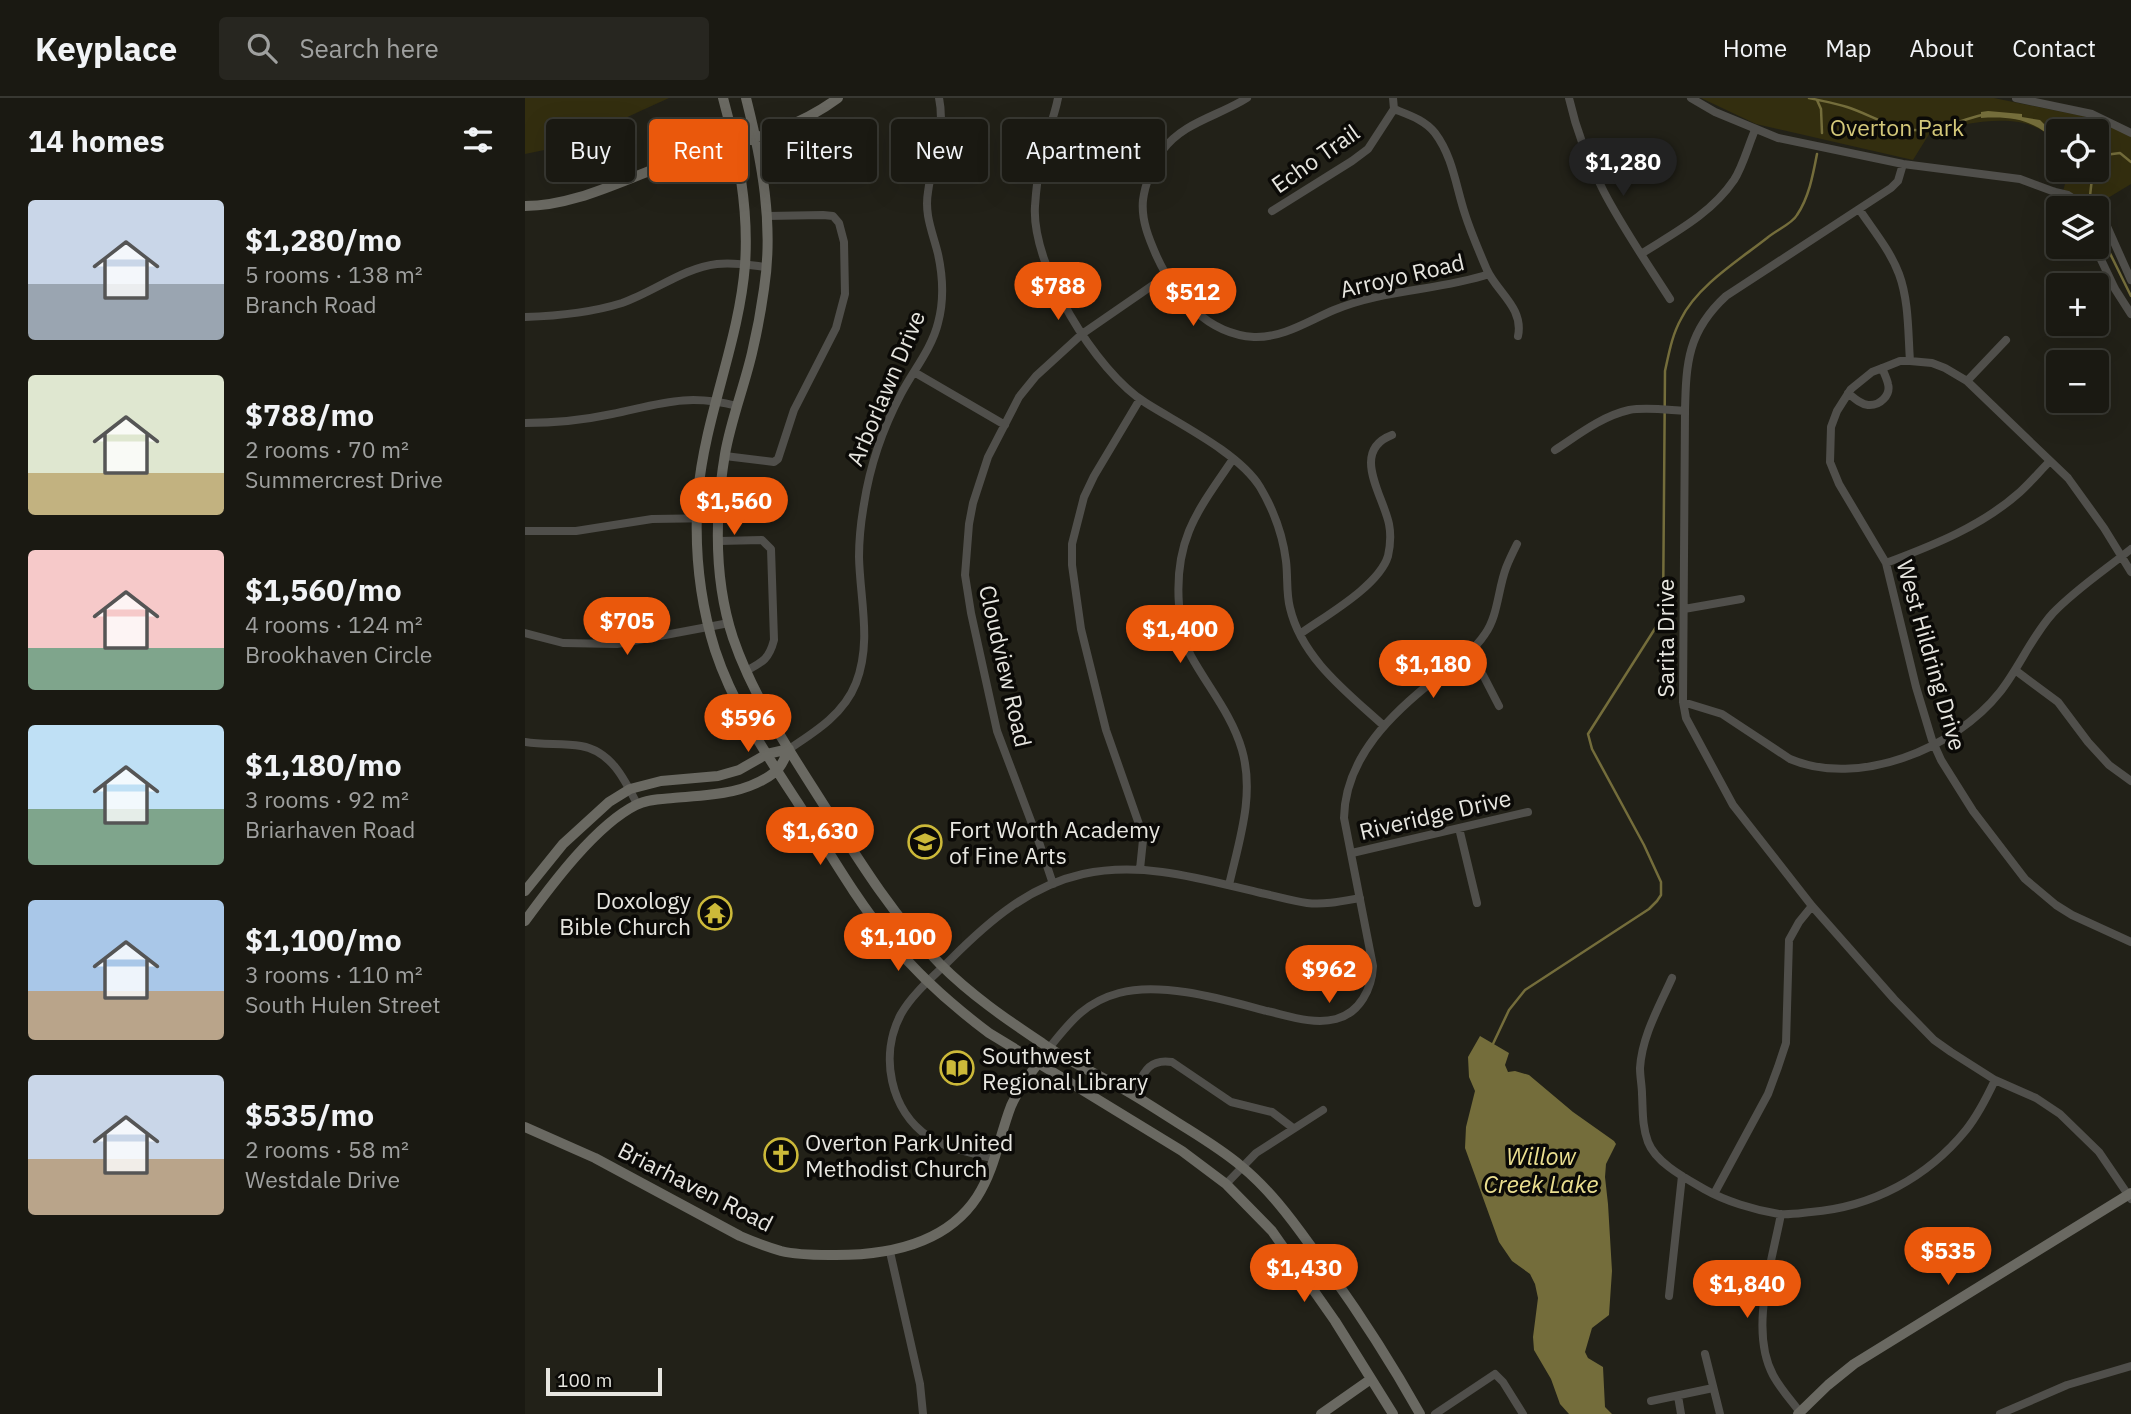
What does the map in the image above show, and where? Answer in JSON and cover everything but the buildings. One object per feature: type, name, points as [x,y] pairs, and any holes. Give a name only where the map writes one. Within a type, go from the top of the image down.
[{"type":"main road","points":[[723,98],[729,119]]},
{"type":"main road","points":[[746,98],[756,138],[767,216],[767,267],[752,355],[725,456],[718,518],[719,564],[729,623],[746,671],[789,750],[880,891],[943,967],[984,1003],[1049,1048],[1133,1094],[1243,1167],[1275,1199],[1343,1289],[1420,1414]]},
{"type":"main road","points":[[748,140],[800,122],[838,98]]},
{"type":"main road","points":[[525,206],[542,206],[577,197],[649,170]]},
{"type":"main road","points":[[741,182],[744,206],[745,264],[735,325],[703,460],[697,518],[698,573],[716,654],[732,693],[777,771],[869,913],[891,942],[928,982],[989,1033],[1182,1152],[1226,1184],[1272,1231],[1335,1321],[1393,1414]]},
{"type":"main road","name":"Arborlawn Drive","points":[[525,891],[563,844],[609,802],[630,789],[661,781],[718,776],[739,770],[767,754],[789,750]]},
{"type":"main road","name":"Arborlawn Drive","points":[[777,771],[789,750]]},
{"type":"main road","points":[[525,920],[599,833],[637,804],[664,798],[740,790],[777,771]]},
{"type":"main road","name":"Briarhaven Road","points":[[525,1127],[595,1158],[740,1236],[781,1251],[804,1255],[852,1256],[890,1252],[924,1240],[955,1221],[976,1198],[995,1159],[1011,1106],[1022,1085],[1049,1048]]},
{"type":"main road","points":[[1798,1412],[1854,1364],[2130,1195]]},
{"type":"main road","points":[[1321,1414],[1371,1379]]},
{"type":"street","name":"Arborlawn Drive","points":[[789,750],[815,733],[837,713],[851,694],[863,661],[865,641],[859,555],[866,492],[879,443],[938,325],[941,306],[942,276],[927,212],[927,193],[940,134],[942,113],[939,98]]},
{"type":"street","points":[[1058,98],[1041,160],[1035,209],[1036,225],[1052,281],[1061,300],[1082,334],[1123,387],[1187,426],[1233,459],[1259,485],[1283,541],[1289,606],[1300,634],[1315,659],[1384,726]]},
{"type":"street","name":"Arroyo Road","points":[[1247,98],[1184,130],[1163,150],[1154,167],[1143,201],[1149,240],[1166,276],[1184,302],[1199,315],[1224,329],[1243,336],[1257,337],[1288,332],[1335,309],[1384,294],[1445,286],[1489,274]]},
{"type":"street","points":[[1393,98],[1394,109],[1423,121],[1434,131],[1448,154],[1465,215],[1489,274],[1515,311],[1520,328],[1518,336]]},
{"type":"street","points":[[1569,98],[1579,134],[1600,187],[1669,299]]},
{"type":"street","points":[[1691,98],[1755,130],[1789,140],[1903,164],[2020,179],[2069,196]]},
{"type":"street","points":[[2016,98],[2092,114],[2131,133]]},
{"type":"street","name":"Echo Trail","points":[[1272,211],[1368,149],[1394,109]]},
{"type":"street","points":[[1641,254],[1713,206],[1735,178],[1755,130]]},
{"type":"street","name":"Sarita Drive","points":[[1903,164],[1895,185],[1735,289],[1716,305],[1699,329],[1690,350],[1686,372],[1685,411],[1683,702],[1686,718],[1733,805],[1812,906],[1926,1033],[1995,1080],[2036,1098],[2060,1114],[2099,1152],[2130,1195]]},
{"type":"street","points":[[2055,192],[2058,196]]},
{"type":"street","points":[[1859,209],[1885,246],[1899,273],[1904,293],[1910,361],[1932,363],[1967,381],[2050,461],[2083,497],[2131,572]]},
{"type":"street","points":[[725,456],[774,462],[778,460],[794,410],[836,328],[845,294],[844,242],[839,223],[833,216],[767,216]]},
{"type":"street","points":[[2109,231],[2131,281]]},
{"type":"street","points":[[2101,259],[2131,314]]},
{"type":"street","points":[[525,317],[584,313],[622,303],[691,271],[716,264],[767,267]]},
{"type":"street","name":"Cloudview Road","points":[[1053,884],[997,731],[971,613],[965,575],[966,546],[973,503],[988,457],[1019,397],[1036,376],[1082,334],[1166,276]]},
{"type":"street","points":[[1967,381],[2006,340]]},
{"type":"street","name":"West Hildring Drive","points":[[1910,361],[1872,372],[1848,393],[1831,427],[1830,462],[1839,484],[1886,563],[1916,687],[1934,744],[1973,811],[2025,879],[2072,915],[2131,942]]},
{"type":"street","points":[[1848,393],[1867,405],[1878,403],[1888,395],[1889,386],[1882,368]]},
{"type":"street","points":[[914,372],[1005,425]]},
{"type":"street","points":[[525,423],[610,414],[667,401],[695,399],[737,406]]},
{"type":"street","points":[[1140,399],[1084,497],[1072,544],[1072,565],[1081,629],[1106,730],[1143,840],[1140,869]]},
{"type":"street","points":[[1555,450],[1610,416],[1628,410],[1685,411]]},
{"type":"street","points":[[1300,634],[1369,584],[1380,572],[1387,557],[1389,526],[1371,469],[1371,458],[1378,442],[1392,435]]},
{"type":"street","points":[[1229,886],[1245,816],[1247,781],[1242,750],[1230,720],[1190,654],[1184,637],[1178,590],[1180,561],[1190,526],[1233,459]]},
{"type":"street","points":[[1886,563],[1927,548],[1971,527],[2019,493],[2050,461]]},
{"type":"street","points":[[525,531],[576,531],[652,519],[718,518]]},
{"type":"street","points":[[719,541],[762,540],[771,549],[775,640],[771,653],[764,661],[746,671]]},
{"type":"street","name":"Briarhaven Road","points":[[1049,1048],[1081,1011],[1105,997],[1137,989],[1212,997],[1316,1021],[1335,1020],[1345,1016],[1364,999],[1372,978],[1373,966],[1344,818],[1346,792],[1360,759],[1384,726],[1481,640],[1491,623],[1506,568],[1517,544]]},
{"type":"street","points":[[1683,702],[1722,714],[1800,763],[1853,768],[1878,766],[1903,758],[1961,728],[1980,712],[1999,694],[2052,615],[2075,592],[2131,549]]},
{"type":"street","points":[[1684,609],[1741,600]]},
{"type":"street","points":[[525,634],[563,643],[617,644],[729,623]]},
{"type":"street","points":[[1466,656],[1483,675],[1499,706]]},
{"type":"street","points":[[2015,670],[2058,702],[2109,765],[2131,781]]},
{"type":"street","points":[[525,742],[584,746],[608,759],[625,779],[637,804]]},
{"type":"street","name":"Riveridge Drive","points":[[1352,853],[1528,812]]},
{"type":"street","points":[[1459,828],[1477,903]]},
{"type":"street","points":[[995,1159],[930,1138],[914,1123],[897,1097],[889,1065],[893,1031],[907,1005],[981,929],[1004,911],[1053,884],[1110,870],[1140,869],[1188,876],[1309,903],[1360,898]]},
{"type":"street","points":[[1714,1194],[1768,1094],[1778,1067],[1786,1043],[1789,940],[1798,922],[1812,906]]},
{"type":"street","points":[[1672,978],[1652,1023],[1640,1068],[1642,1114],[1649,1145],[1682,1176],[1714,1194],[1757,1209],[1781,1214],[1818,1211],[1869,1200],[1889,1192],[1931,1166],[1967,1129],[1995,1080]]},
{"type":"street","points":[[1133,1094],[1152,1064],[1160,1060],[1172,1062],[1231,1102],[1272,1112],[1293,1128]]},
{"type":"street","points":[[1226,1184],[1256,1153],[1323,1110]]},
{"type":"street","points":[[1668,1296],[1682,1176]]},
{"type":"street","points":[[1781,1214],[1762,1311],[1762,1340],[1773,1375],[1798,1412]]},
{"type":"street","points":[[890,1252],[920,1384],[923,1414]]},
{"type":"street","points":[[1705,1354],[1720,1414]]},
{"type":"street","points":[[2000,1414],[2076,1381],[2131,1366]]},
{"type":"street","points":[[1435,1414],[1495,1374],[1523,1414]]},
{"type":"street","points":[[1651,1401],[1713,1388]]},
{"type":"street","points":[[1678,1396],[1681,1414]]},
{"type":"street","points":[[1447,1405],[1452,1414]]},
{"type":"green space","points":[[525,98],[669,98],[623,119],[546,119],[546,150],[525,154]]},
{"type":"green space","name":"Overton Park","points":[[1701,98],[1994,98],[2097,119],[2046,119],[2046,133],[2035,127],[2006,121],[1974,123],[1931,131],[1913,160],[1756,124]]},
{"type":"green space","name":"Overton Park","points":[[2109,124],[2131,137],[2131,184],[2109,197],[2072,196],[2063,191],[2066,182],[2109,182]]},
{"type":"water","points":[[1981,112],[2022,114],[2022,117],[2040,120],[2046,126],[2046,133],[2023,121],[1981,118]]},
{"type":"water","name":"Willow Creek Lake","points":[[1480,1036],[1509,1053],[1505,1065],[1508,1072],[1529,1075],[1616,1144],[1606,1164],[1605,1177],[1612,1271],[1609,1315],[1592,1328],[1585,1352],[1588,1358],[1603,1367],[1605,1407],[1612,1414],[1569,1414],[1560,1404],[1551,1379],[1534,1350],[1538,1298],[1535,1284],[1530,1274],[1512,1261],[1499,1242],[1465,1148],[1466,1127],[1475,1091],[1469,1077],[1468,1057]]},
{"type":"waterway","points":[[1809,98],[1856,110],[1894,126],[1914,130],[1939,128],[1982,115]]},
{"type":"waterway","points":[[1817,100],[1821,109],[1822,133]]},
{"type":"waterway","points":[[2109,154],[2120,153],[2131,162]]},
{"type":"waterway","points":[[1492,1046],[1509,1010],[1525,990],[1649,909],[1661,895],[1661,882],[1592,749],[1588,734],[1663,616],[1665,371],[1675,331],[1688,307],[1708,285],[1795,218],[1808,193],[1817,154]]},
{"type":"waterway","points":[[2090,196],[2092,182]]},
{"type":"waterway","points":[[2109,251],[2131,296]]},
{"type":"place","name":"Fort Worth Academy of Fine Arts","points":[[925,842]]},
{"type":"place","name":"Doxology Bible Church","points":[[715,913]]},
{"type":"place","name":"Southwest Regional Library","points":[[957,1068]]},
{"type":"place","name":"Overton Park United Methodist Church","points":[[781,1155]]}]
